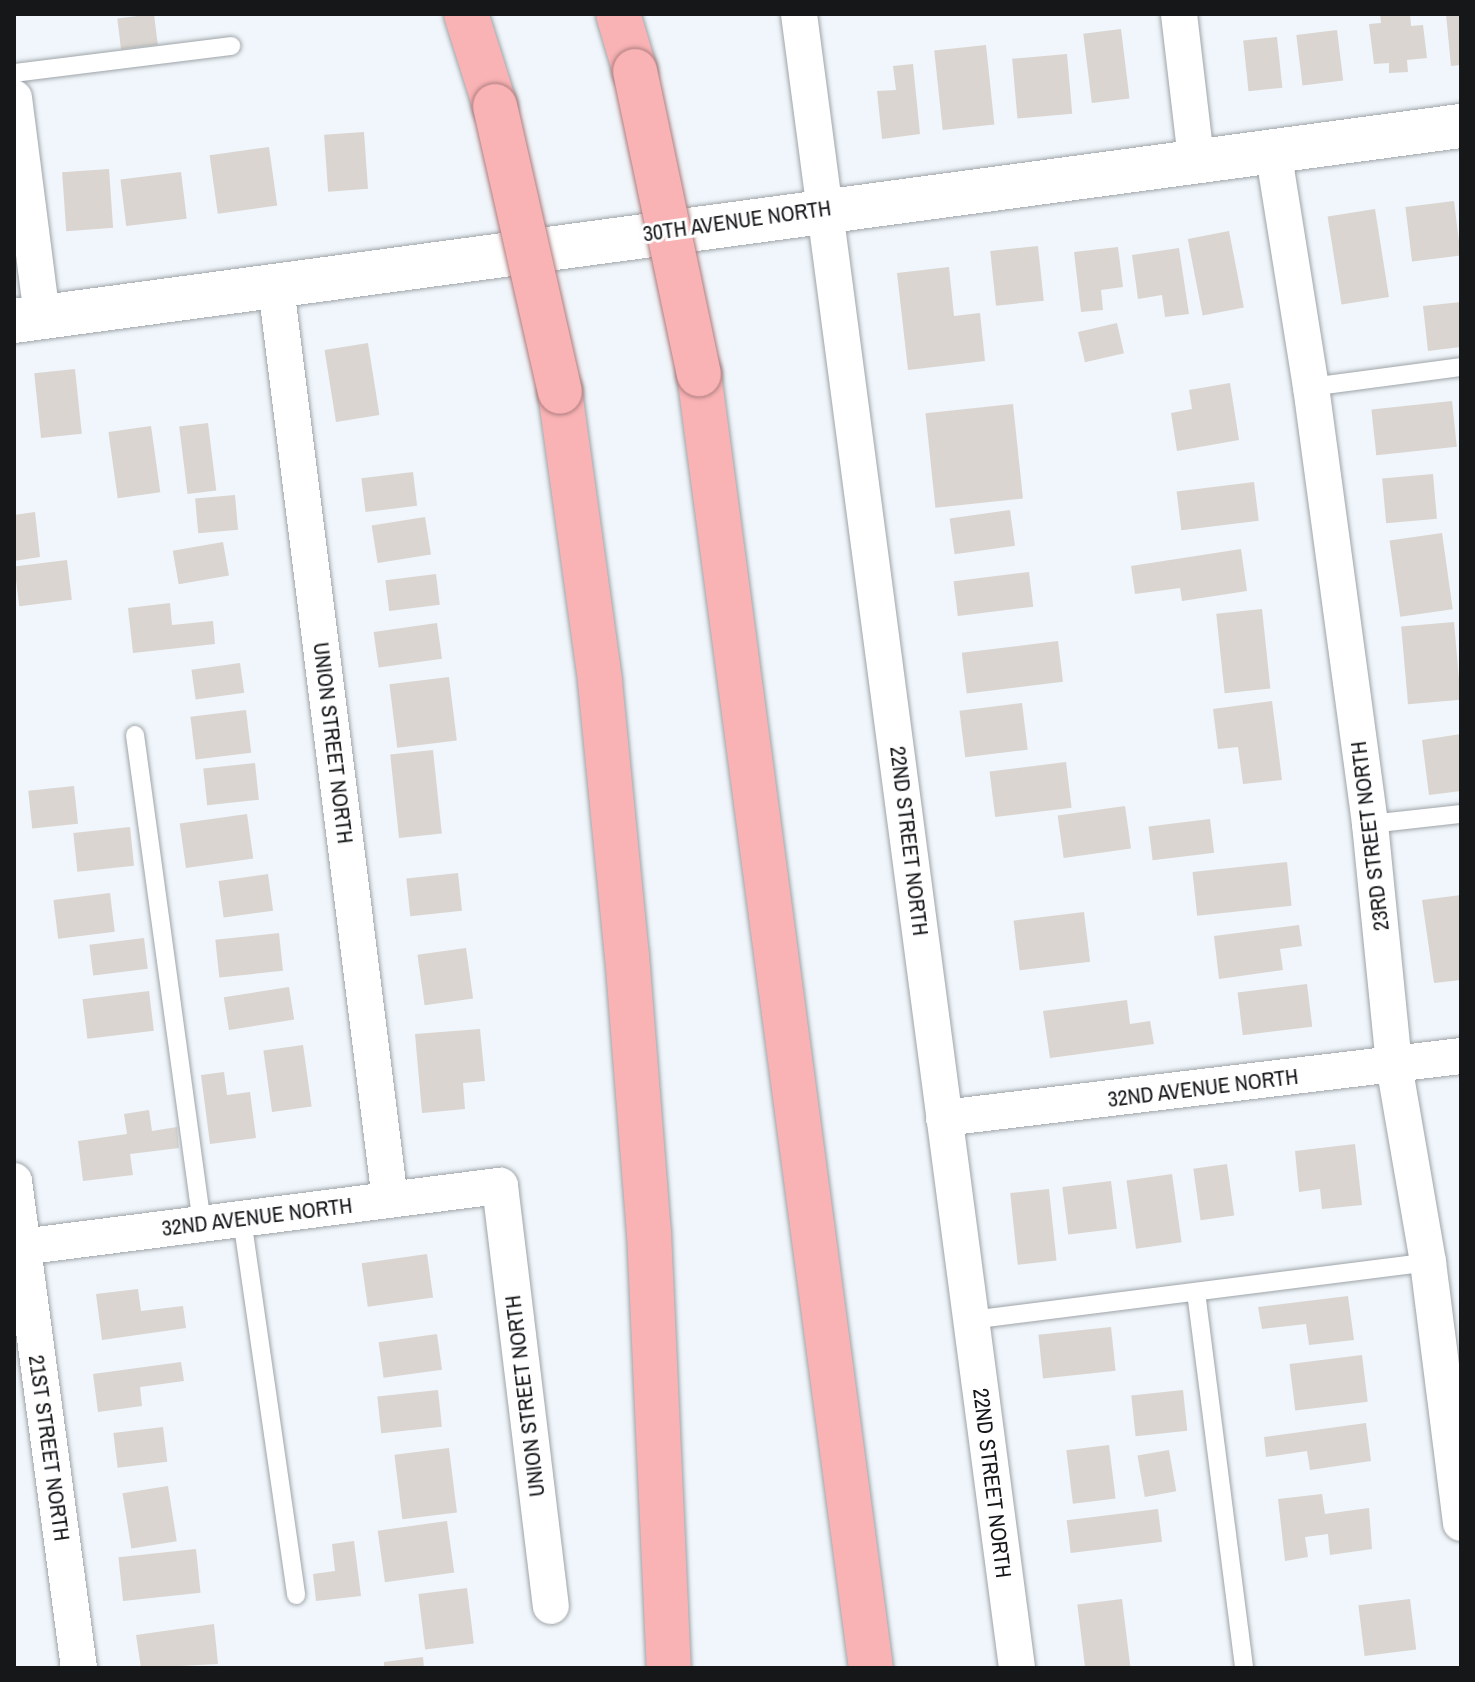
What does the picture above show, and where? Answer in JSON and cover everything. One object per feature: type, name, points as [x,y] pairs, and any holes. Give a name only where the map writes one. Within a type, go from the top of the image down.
[{"type":"highway","points":[[466,14],[495,106],[560,392],[600,682],[627,955],[650,1248],[669,1668]]},
{"type":"highway","points":[[618,14],[635,71],[699,374],[871,1668]]},
{"type":"street","name":"22ND STREET NORTH","points":[[799,14],[827,208],[1017,1668]]},
{"type":"street","points":[[1179,14],[1196,159]]},
{"type":"street","points":[[14,98],[28,319]]},
{"type":"street","name":"30TH AVENUE NORTH","points":[[28,319],[276,287],[827,208],[1461,126]]},
{"type":"street","name":"23RD STREET NORTH","points":[[1273,150],[1311,387],[1370,824],[1394,1065],[1428,1262],[1461,1523]]},
{"type":"street","name":"UNION STREET NORTH","points":[[276,287],[390,1200]]},
{"type":"street","name":"32ND AVENUE NORTH","points":[[944,1118],[1461,1056]]},
{"type":"street","name":"21ST STREET NORTH","points":[[14,1181],[18,1247],[79,1668]]},
{"type":"street","name":"UNION STREET NORTH","points":[[500,1186],[551,1606]]},
{"type":"street","name":"32ND AVENUE NORTH","points":[[18,1247],[500,1186]]},
{"type":"lane","points":[[14,73],[231,46]]},
{"type":"lane","points":[[1311,387],[1461,367]]},
{"type":"lane","points":[[135,735],[202,1224]]},
{"type":"lane","points":[[1370,824],[1461,814]]},
{"type":"lane","points":[[242,1219],[296,1595]]},
{"type":"lane","points":[[971,1320],[1428,1262]]},
{"type":"lane","points":[[1196,1292],[1244,1668]]},
{"type":"building","points":[[154,14],[158,45],[121,49],[117,19]]},
{"type":"building","points":[[1380,14],[1410,14],[1411,26],[1423,25],[1427,58],[1407,60],[1408,72],[1389,73],[1389,63],[1374,64],[1369,24],[1381,23]]},
{"type":"building","points":[[1446,14],[1461,14],[1461,65],[1451,66]]},
{"type":"building","points":[[1121,29],[1130,98],[1092,103],[1083,34]]},
{"type":"building","points":[[1337,30],[1343,81],[1303,86],[1296,35]]},
{"type":"building","points":[[1277,37],[1282,88],[1249,91],[1243,41]]},
{"type":"building","points":[[986,45],[994,125],[943,130],[934,50]]},
{"type":"building","points":[[1067,54],[1072,114],[1017,119],[1012,59]]},
{"type":"building","points":[[913,64],[920,134],[882,139],[877,91],[896,90],[893,66]]},
{"type":"building","points":[[364,132],[368,189],[328,192],[324,135]]},
{"type":"building","points":[[269,147],[277,205],[218,214],[210,155]]},
{"type":"building","points":[[109,169],[113,228],[66,231],[62,172]]},
{"type":"building","points":[[181,172],[187,219],[126,226],[120,179]]},
{"type":"building","points":[[1454,201],[1461,256],[1412,262],[1405,207]]},
{"type":"building","points":[[1375,209],[1389,297],[1342,304],[1328,217]]},
{"type":"building","points":[[1229,231],[1244,308],[1203,316],[1188,239]]},
{"type":"building","points":[[1038,246],[1044,301],[996,306],[990,251]]},
{"type":"building","points":[[1118,247],[1123,287],[1101,290],[1103,310],[1081,312],[1074,252]]},
{"type":"building","points":[[1179,248],[1189,314],[1165,317],[1162,295],[1138,299],[1132,255]]},
{"type":"building","points":[[949,267],[954,316],[980,313],[985,361],[908,370],[897,273]]},
{"type":"building","points":[[1461,302],[1461,347],[1428,351],[1423,306]]},
{"type":"building","points":[[1117,323],[1124,353],[1085,362],[1078,332]]},
{"type":"building","points":[[368,343],[379,415],[336,422],[325,350]]},
{"type":"building","points":[[75,369],[82,434],[41,438],[34,373]]},
{"type":"building","points":[[1230,383],[1239,440],[1177,451],[1171,413],[1192,409],[1189,390]]},
{"type":"building","points":[[1452,401],[1457,447],[1376,455],[1371,409]]},
{"type":"building","points":[[1013,404],[1023,498],[935,508],[925,413]]},
{"type":"building","points":[[208,423],[216,490],[188,494],[179,427]]},
{"type":"building","points":[[151,426],[160,492],[118,498],[108,432]]},
{"type":"building","points":[[413,472],[417,506],[366,512],[361,478]]},
{"type":"building","points":[[1433,474],[1437,519],[1386,523],[1382,478]]},
{"type":"building","points":[[1254,482],[1259,521],[1181,530],[1177,492]]},
{"type":"building","points":[[235,495],[238,530],[198,533],[195,498]]},
{"type":"building","points":[[1010,510],[1015,546],[955,554],[950,518]]},
{"type":"building","points":[[35,512],[40,557],[14,561],[14,515]]},
{"type":"building","points":[[425,517],[431,555],[378,563],[372,525]]},
{"type":"building","points":[[1442,533],[1453,609],[1400,617],[1390,540]]},
{"type":"building","points":[[223,542],[229,575],[179,584],[173,551]]},
{"type":"building","points":[[1241,549],[1247,591],[1182,601],[1180,588],[1135,594],[1131,566]]},
{"type":"building","points":[[67,560],[72,600],[19,606],[14,566]]},
{"type":"building","points":[[1029,572],[1033,607],[958,616],[954,581]]},
{"type":"building","points":[[436,574],[440,605],[389,611],[385,580]]},
{"type":"building","points":[[170,603],[172,625],[213,621],[215,644],[133,653],[128,608]]},
{"type":"building","points":[[1262,609],[1270,689],[1225,693],[1216,614]]},
{"type":"building","points":[[1454,622],[1461,700],[1408,704],[1401,627]]},
{"type":"building","points":[[437,623],[442,659],[379,668],[374,632]]},
{"type":"building","points":[[1058,641],[1063,682],[967,694],[962,653]]},
{"type":"building","points":[[240,663],[244,693],[196,700],[191,670]]},
{"type":"building","points":[[449,677],[457,741],[397,748],[389,684]]},
{"type":"building","points":[[1272,701],[1282,780],[1243,784],[1238,747],[1218,749],[1213,709]]},
{"type":"building","points":[[1022,703],[1028,750],[965,757],[959,711]]},
{"type":"building","points":[[246,710],[251,753],[196,760],[190,717]]},
{"type":"building","points":[[1461,734],[1461,791],[1429,795],[1422,740]]},
{"type":"building","points":[[433,750],[442,834],[399,838],[390,754]]},
{"type":"building","points":[[1066,762],[1072,808],[995,817],[990,771]]},
{"type":"building","points":[[255,763],[259,800],[207,805],[203,768]]},
{"type":"building","points":[[74,786],[78,824],[32,829],[28,791]]},
{"type":"building","points":[[1125,806],[1131,849],[1064,858],[1058,815]]},
{"type":"building","points":[[247,814],[253,859],[186,868],[180,823]]},
{"type":"building","points":[[1210,819],[1214,853],[1153,860],[1148,827]]},
{"type":"building","points":[[130,827],[134,866],[77,872],[73,833]]},
{"type":"building","points":[[1287,862],[1292,906],[1197,916],[1193,872]]},
{"type":"building","points":[[458,873],[462,911],[410,916],[406,878]]},
{"type":"building","points":[[268,874],[273,911],[224,918],[218,881]]},
{"type":"building","points":[[110,893],[115,932],[58,939],[53,900]]},
{"type":"building","points":[[1461,895],[1461,980],[1434,983],[1422,900]]},
{"type":"building","points":[[1084,912],[1090,962],[1020,970],[1014,921]]},
{"type":"building","points":[[1299,925],[1302,946],[1280,949],[1283,970],[1219,979],[1214,936]]},
{"type":"building","points":[[279,933],[283,971],[219,977],[215,940]]},
{"type":"building","points":[[144,938],[148,969],[93,975],[89,945]]},
{"type":"building","points":[[466,948],[473,999],[425,1005],[417,955]]},
{"type":"building","points":[[1307,984],[1312,1027],[1243,1035],[1238,993]]},
{"type":"building","points":[[289,987],[294,1020],[229,1030],[224,997]]},
{"type":"building","points":[[149,991],[154,1031],[87,1039],[82,999]]},
{"type":"building","points":[[1127,1000],[1130,1024],[1150,1021],[1154,1044],[1050,1058],[1043,1011]]},
{"type":"building","points":[[480,1029],[485,1081],[463,1083],[465,1109],[422,1113],[415,1034]]},
{"type":"building","points":[[303,1045],[312,1106],[272,1112],[263,1051]]},
{"type":"building","points":[[224,1072],[227,1095],[250,1092],[256,1138],[210,1144],[201,1075]]},
{"type":"building","points":[[149,1110],[152,1131],[177,1127],[179,1148],[130,1154],[133,1175],[83,1181],[78,1141],[127,1134],[124,1114]]},
{"type":"building","points":[[1355,1144],[1362,1205],[1322,1209],[1320,1189],[1299,1192],[1295,1151]]},
{"type":"building","points":[[1227,1164],[1234,1215],[1201,1220],[1193,1169]]},
{"type":"building","points":[[1172,1174],[1182,1242],[1136,1249],[1126,1180]]},
{"type":"building","points":[[1111,1181],[1117,1229],[1068,1235],[1062,1187]]},
{"type":"building","points":[[1049,1189],[1057,1261],[1018,1265],[1010,1193]]},
{"type":"building","points":[[427,1254],[433,1298],[368,1307],[362,1263]]},
{"type":"building","points":[[138,1289],[141,1311],[183,1306],[186,1328],[102,1340],[96,1294]]},
{"type":"building","points":[[1348,1296],[1354,1340],[1309,1345],[1306,1324],[1262,1329],[1258,1307]]},
{"type":"building","points":[[1111,1327],[1116,1371],[1043,1378],[1038,1335]]},
{"type":"building","points":[[437,1334],[442,1370],[384,1378],[379,1342]]},
{"type":"building","points":[[1362,1355],[1368,1402],[1295,1411],[1290,1364]]},
{"type":"building","points":[[181,1362],[184,1381],[140,1387],[142,1406],[98,1412],[93,1374]]},
{"type":"building","points":[[438,1390],[442,1427],[381,1433],[377,1396]]},
{"type":"building","points":[[1183,1390],[1187,1431],[1136,1436],[1131,1395]]},
{"type":"building","points":[[1366,1423],[1371,1461],[1310,1470],[1307,1451],[1266,1457],[1264,1437]]},
{"type":"building","points":[[163,1427],[167,1462],[118,1468],[113,1433]]},
{"type":"building","points":[[1109,1445],[1116,1499],[1073,1504],[1066,1450]]},
{"type":"building","points":[[449,1448],[457,1513],[402,1519],[394,1455]]},
{"type":"building","points":[[1169,1450],[1176,1491],[1145,1497],[1137,1456]]},
{"type":"building","points":[[168,1486],[177,1541],[131,1549],[123,1493]]},
{"type":"building","points":[[1322,1494],[1325,1514],[1369,1508],[1372,1549],[1330,1555],[1328,1534],[1305,1537],[1308,1557],[1285,1561],[1278,1499]]},
{"type":"building","points":[[1158,1509],[1162,1542],[1071,1553],[1067,1520]]},
{"type":"building","points":[[447,1521],[454,1572],[385,1582],[378,1531]]},
{"type":"building","points":[[354,1541],[361,1596],[316,1601],[313,1574],[335,1571],[332,1544]]},
{"type":"building","points":[[196,1549],[201,1593],[123,1601],[118,1557]]},
{"type":"building","points":[[467,1588],[474,1644],[425,1650],[418,1594]]},
{"type":"building","points":[[1122,1599],[1130,1666],[1085,1668],[1077,1604]]},
{"type":"building","points":[[1410,1599],[1416,1650],[1365,1656],[1358,1605]]},
{"type":"building","points":[[214,1624],[218,1664],[141,1668],[136,1635]]},
{"type":"building","points":[[423,1657],[424,1668],[384,1668],[384,1662]]}]
